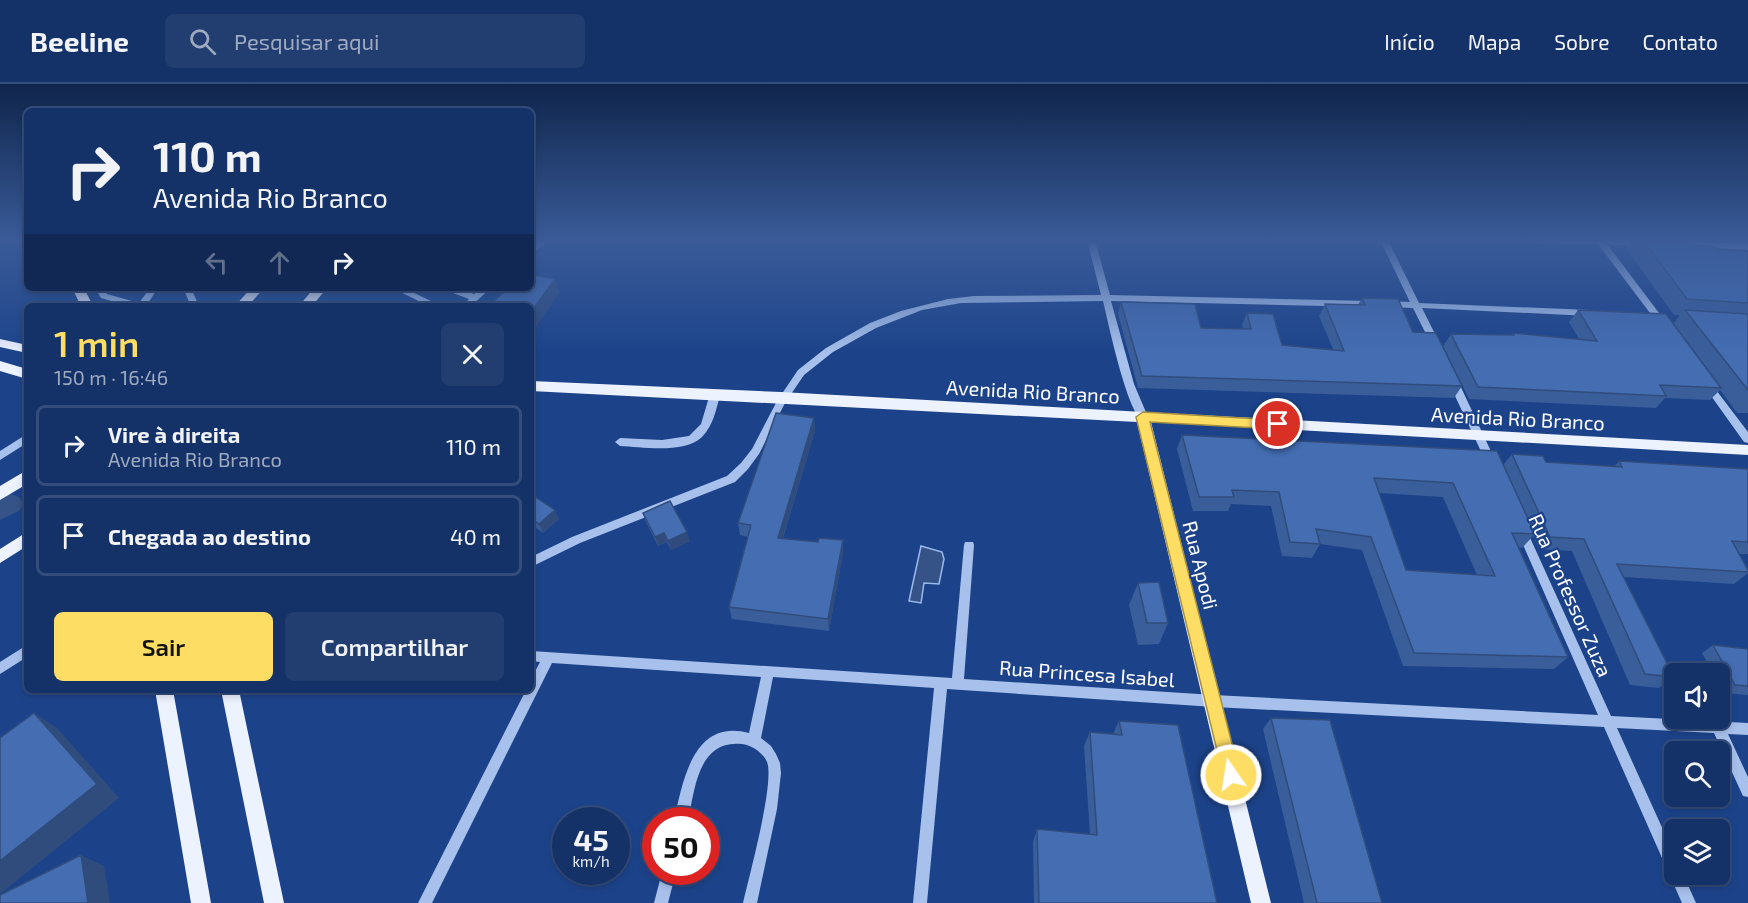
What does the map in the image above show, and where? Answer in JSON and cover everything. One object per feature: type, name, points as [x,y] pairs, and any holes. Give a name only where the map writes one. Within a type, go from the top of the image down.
[{"type":"main road","points":[[243,303],[255,291]]},
{"type":"main road","points":[[308,303],[318,291]]},
{"type":"main road","points":[[0,343],[24,348]]},
{"type":"main road","points":[[0,366],[24,373]]},
{"type":"main road","name":"Avenida Rio Branco","points":[[534,386],[781,397],[1748,450]]},
{"type":"main road","name":"Rua Apodi","points":[[1143,417],[1214,701],[1261,903]]},
{"type":"main road","points":[[0,494],[24,478]]},
{"type":"main road","points":[[0,557],[24,540]]},
{"type":"main road","points":[[165,693],[201,903]]},
{"type":"main road","points":[[231,693],[274,903]]},
{"type":"street","name":"Rua Apodi","points":[[1101,278],[1129,384],[1143,417]]},
{"type":"street","points":[[1403,278],[1442,358]]},
{"type":"street","points":[[1628,278],[1671,336]]},
{"type":"street","points":[[101,291],[104,296],[129,303]]},
{"type":"street","points":[[142,303],[152,291]]},
{"type":"street","points":[[403,291],[430,303]]},
{"type":"street","points":[[457,291],[476,297]]},
{"type":"street","points":[[469,303],[483,291]]},
{"type":"street","points":[[534,561],[576,540],[731,479],[746,468],[781,397],[815,360],[876,324],[907,311],[938,303],[1106,297],[1416,305],[1600,314]]},
{"type":"street","points":[[1647,318],[1670,319]]},
{"type":"street","points":[[1447,368],[1494,468]]},
{"type":"street","points":[[1698,371],[1748,439]]},
{"type":"street","points":[[620,442],[676,443],[689,441],[699,435],[708,418],[715,394]]},
{"type":"street","points":[[0,456],[24,440]]},
{"type":"street","name":"Rua Professor Zuza","points":[[1518,523],[1664,848]]},
{"type":"street","points":[[958,684],[969,545]]},
{"type":"street","points":[[0,669],[24,652]]},
{"type":"street","name":"Rua Princesa Isabel","points":[[534,656],[1214,701],[1664,724]]},
{"type":"street","points":[[534,686],[548,658]]},
{"type":"street","points":[[754,740],[768,672]]},
{"type":"street","points":[[920,903],[941,683]]},
{"type":"street","points":[[425,903],[530,693]]},
{"type":"street","name":"Rua Princesa Isabel","points":[[1730,728],[1748,729]]},
{"type":"street","points":[[1719,729],[1748,791]]},
{"type":"street","points":[[684,807],[696,762],[703,751],[725,738],[738,736],[754,740],[764,747],[774,764],[774,785],[750,903]]},
{"type":"street","points":[[662,903],[666,885]]},
{"type":"street","points":[[1681,885],[1689,903]]},
{"type":"water","points":[[921,546],[942,552],[944,559],[939,584],[924,583],[921,603],[909,601]]},
{"type":"building","points":[[534,278],[555,279],[534,308],[534,303],[492,303],[505,291],[534,291]]},
{"type":"building","points":[[1672,278],[1748,278],[1748,303],[1687,299]]},
{"type":"building","points":[[1362,298],[1398,299],[1413,332],[1436,333],[1462,386],[1142,376],[1121,302],[1195,304],[1201,328],[1251,329],[1247,313],[1273,314],[1282,345],[1344,351],[1325,304],[1365,305]]},
{"type":"building","points":[[1578,310],[1666,314],[1721,388],[1660,385],[1666,396],[1478,387],[1451,334],[1514,335],[1513,333],[1597,341]]},
{"type":"building","points":[[1685,310],[1748,314],[1748,390]]},
{"type":"building","points":[[776,413],[814,418],[778,538],[818,542],[819,538],[843,540],[828,619],[729,607],[751,525],[738,523]]},
{"type":"building","points":[[1182,435],[1497,451],[1535,534],[1512,533],[1568,657],[1414,653],[1371,537],[1316,529],[1320,544],[1290,542],[1279,492],[1232,490],[1234,497],[1199,497]],"holes":[[[1374,478],[1453,483],[1495,576],[1406,570]]]},
{"type":"building","points":[[1512,454],[1543,456],[1546,462],[1622,467],[1619,461],[1748,469],[1748,542],[1732,541],[1748,572],[1617,564],[1667,663],[1664,663],[1664,676],[1645,674],[1584,539],[1550,537]]},
{"type":"building","points":[[534,496],[555,510],[539,524],[534,520]]},
{"type":"building","points":[[670,501],[687,532],[668,541],[664,533],[655,537],[643,513]]},
{"type":"building","points":[[1159,582],[1168,623],[1147,623],[1138,583]]},
{"type":"building","points":[[1713,645],[1748,649],[1748,686],[1735,685],[1730,676],[1730,663],[1723,663]]},
{"type":"building","points":[[34,713],[97,784],[0,861],[0,738]]},
{"type":"building","points":[[1271,718],[1330,720],[1382,903],[1317,903]]},
{"type":"building","points":[[1119,721],[1178,725],[1217,903],[1039,903],[1037,829],[1097,835],[1090,732],[1122,735]]},
{"type":"building","points":[[81,855],[88,903],[0,903],[0,895]]},
{"type":"waterway","points":[[0,510],[10,504]]},
{"type":"route","points":[[1231,775],[1143,417],[1278,424]]}]
